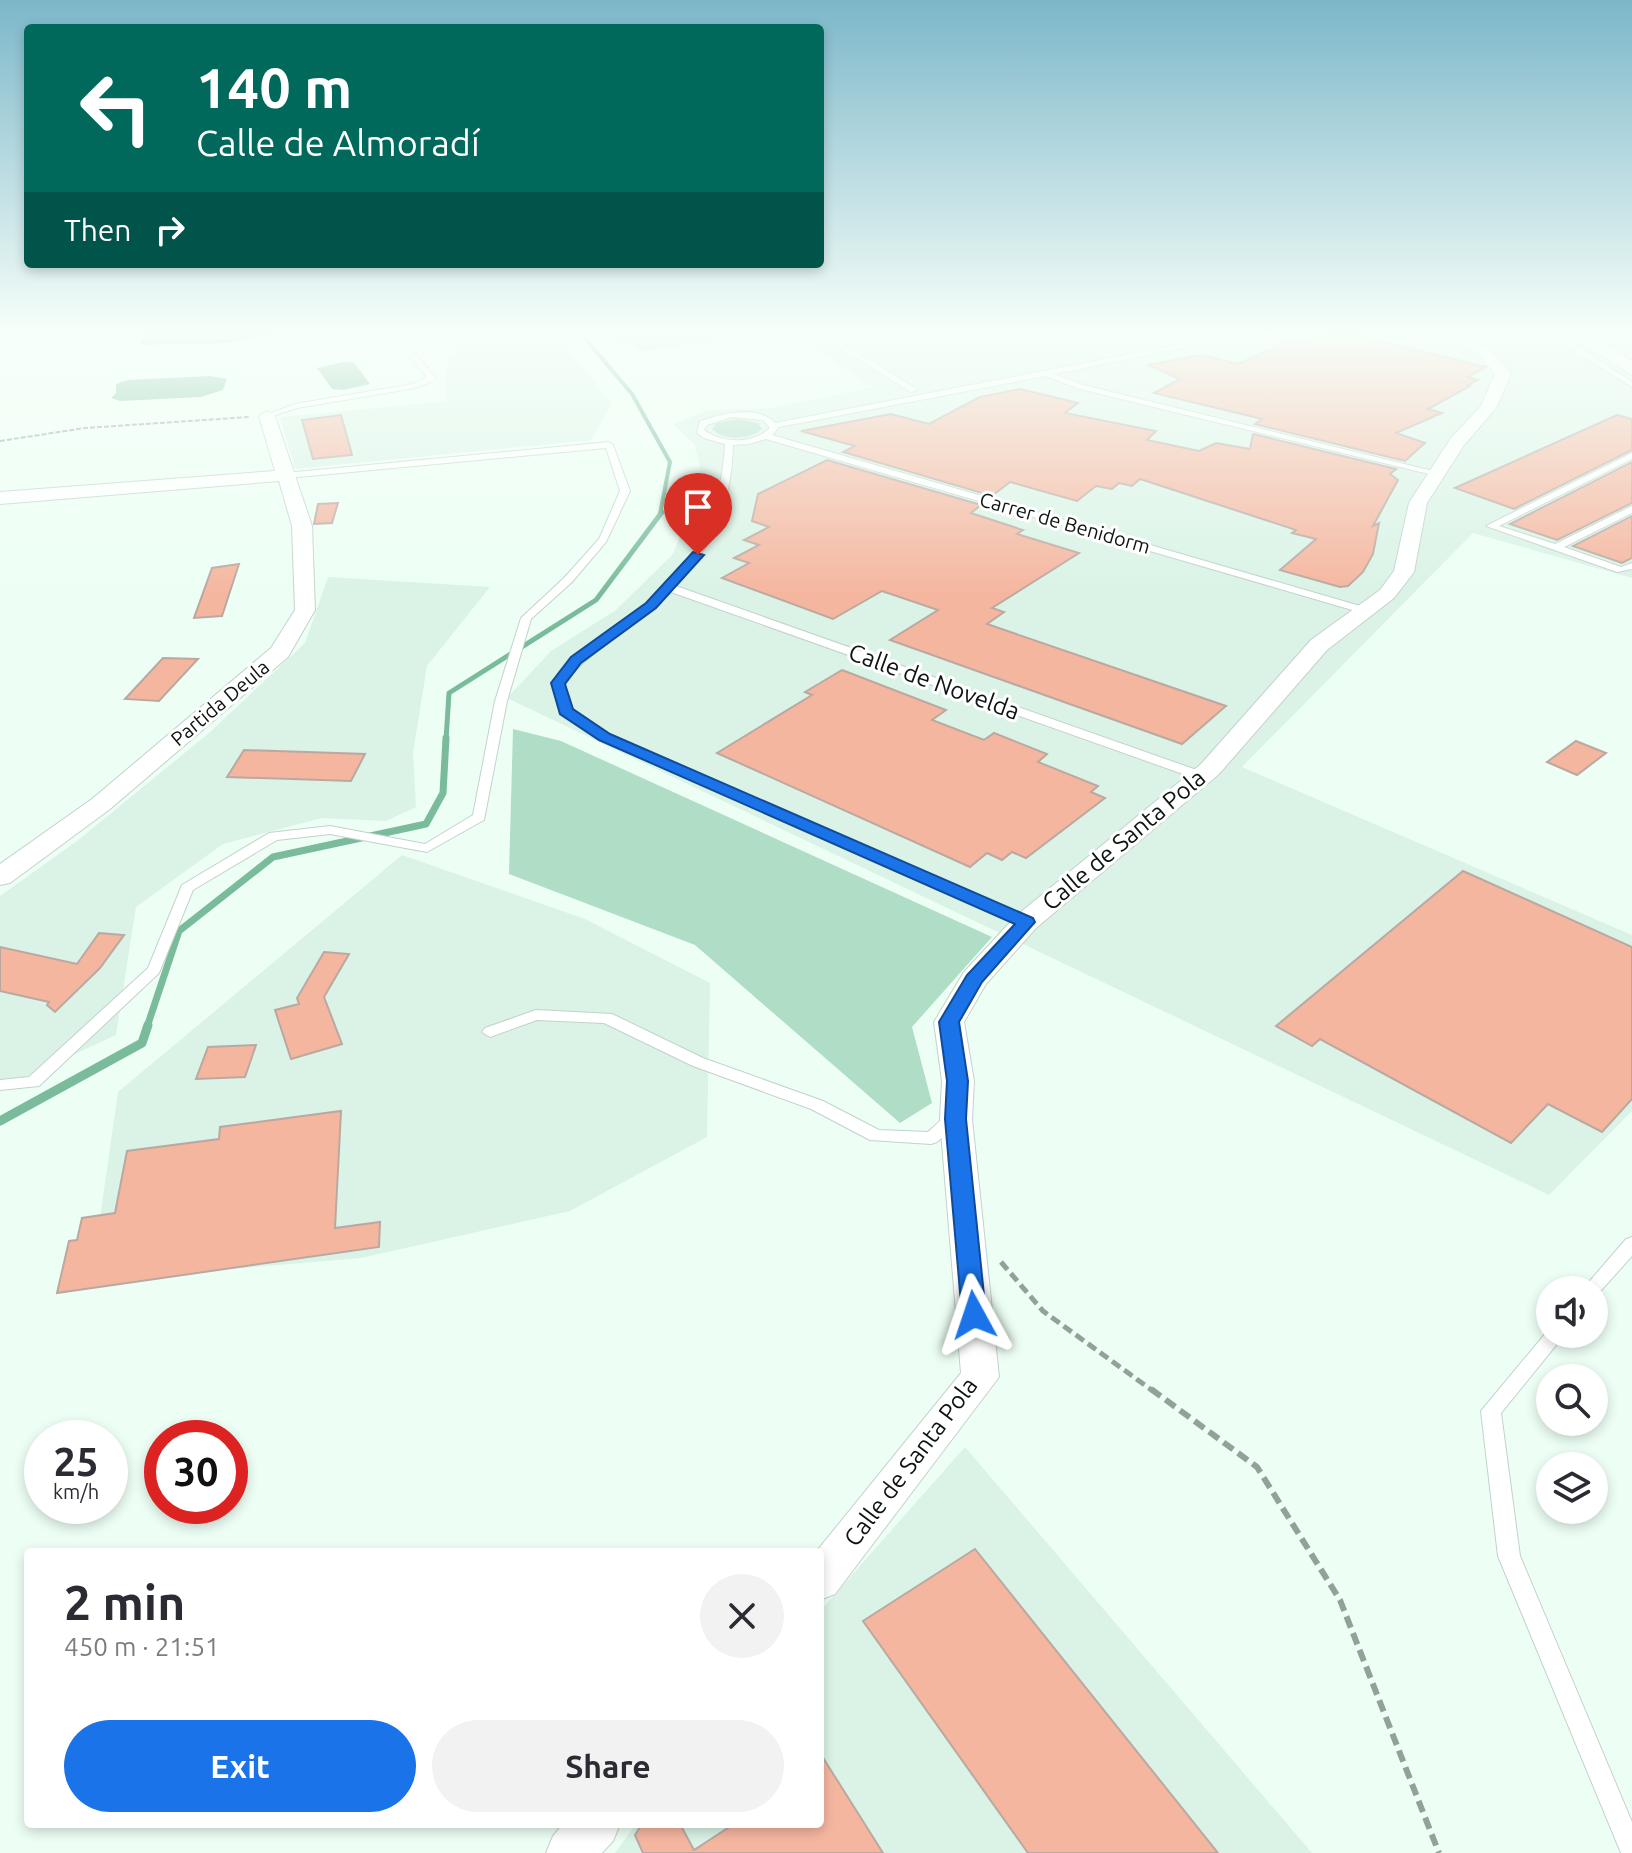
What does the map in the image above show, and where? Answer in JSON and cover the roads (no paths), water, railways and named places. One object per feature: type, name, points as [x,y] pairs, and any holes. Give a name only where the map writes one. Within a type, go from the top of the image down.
[{"type":"street","name":"Partida Deula","points":[[0,877],[101,804],[280,652],[305,610],[302,526],[269,421]]},
{"type":"street","name":"Calle de Santa Pola","points":[[824,1575],[980,1377],[956,1119],[958,1081],[949,1022],[974,979],[1026,922],[1201,776],[1319,645],[1387,594],[1404,572],[1418,503],[1457,442],[1476,421]]},
{"type":"street","points":[[0,498],[288,475]]},
{"type":"street","points":[[570,1853],[592,1828]]},
{"type":"lane","points":[[706,421],[700,426],[704,435],[729,442],[766,436],[772,432],[773,426]]},
{"type":"lane","points":[[768,421],[773,426]]},
{"type":"lane","points":[[773,426],[796,421]]},
{"type":"lane","points":[[1223,421],[1437,473]]},
{"type":"lane","name":"Carrer de Benidorm","points":[[766,436],[1363,610]]},
{"type":"lane","points":[[729,442],[730,467],[715,522],[698,555],[651,606],[576,660],[558,683],[566,711],[605,737],[1026,922]]},
{"type":"lane","points":[[0,1085],[33,1082],[154,970],[187,888],[274,836],[330,830],[427,848],[479,817],[501,701],[526,618],[568,580],[603,540],[625,491],[609,445],[288,475]]},
{"type":"lane","points":[[1632,456],[1491,526],[1621,570],[1632,566]]},
{"type":"lane","points":[[1557,547],[1632,509]]},
{"type":"lane","name":"Calle de Novelda","points":[[668,587],[1201,776]]},
{"type":"lane","points":[[490,1032],[536,1015],[607,1018],[698,1062],[817,1105],[876,1136],[931,1138],[956,1119]]},
{"type":"lane","points":[[1603,1276],[1632,1244]]},
{"type":"lane","points":[[1543,1348],[1491,1411],[1509,1556],[1632,1851]]},
{"type":"waterway","points":[[647,421],[670,462],[660,514]]},
{"type":"waterway","points":[[446,740],[449,693],[596,600],[662,512]]},
{"type":"waterway","points":[[147,1027],[179,931],[273,857],[426,824],[443,793],[446,738]]},
{"type":"waterway","points":[[0,1121],[142,1043],[148,1025]]}]
